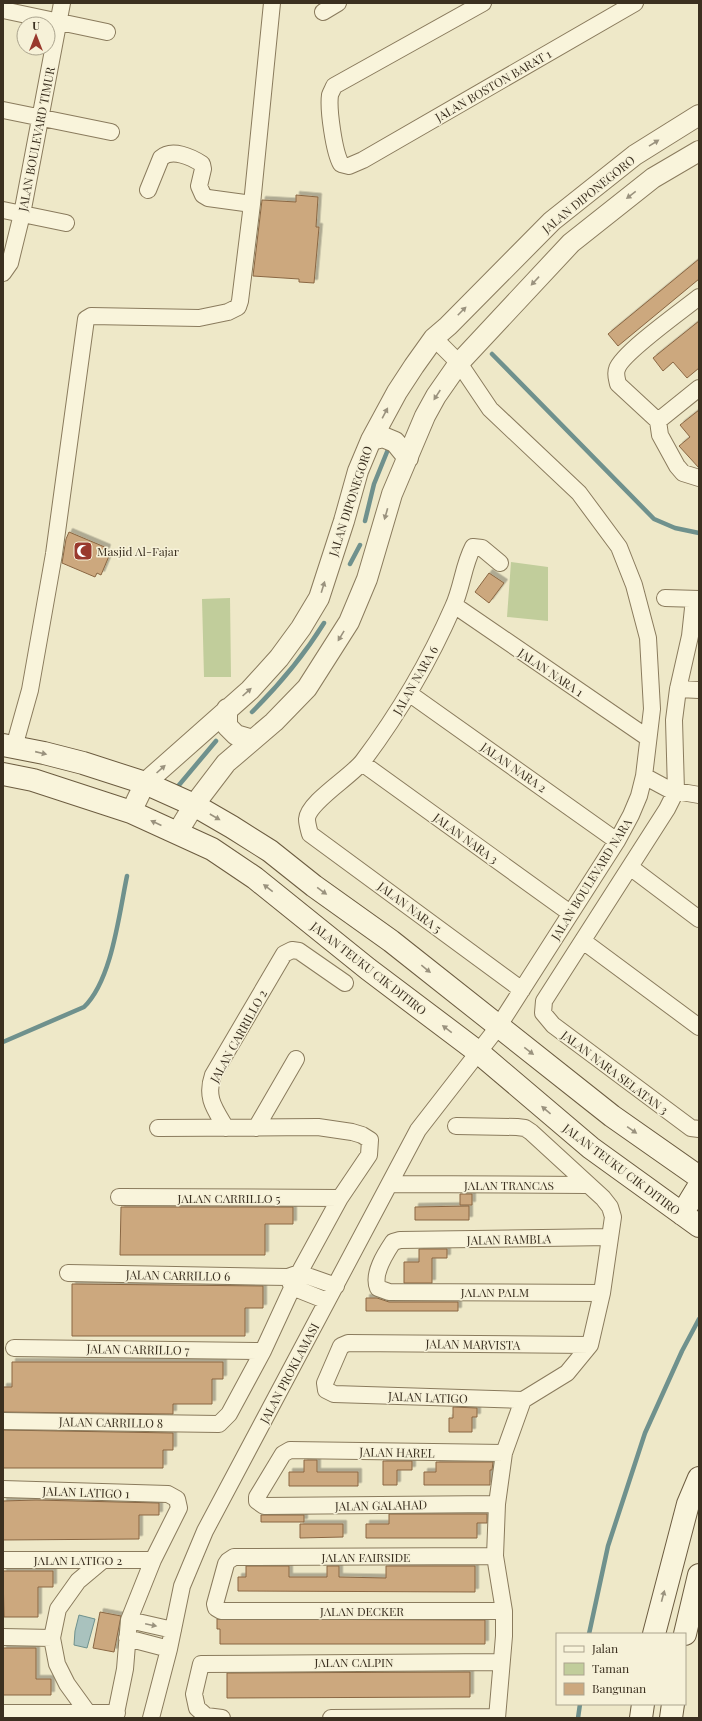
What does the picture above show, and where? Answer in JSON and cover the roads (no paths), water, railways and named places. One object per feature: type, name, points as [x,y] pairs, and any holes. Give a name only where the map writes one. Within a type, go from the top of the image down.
[{"type":"main road","points":[[8,746],[83,763],[145,783],[194,805],[270,851],[314,886],[391,941],[612,1116],[699,1177]]},
{"type":"main road","name":"JALAN TEUKU CIK DITIRO","points":[[3,774],[33,780],[131,812],[212,849],[255,878],[368,969],[478,1052],[590,1148],[691,1220]]},
{"type":"main road","points":[[691,1220],[699,1186]]},
{"type":"main road","points":[[654,1633],[688,1504],[699,1478]]},
{"type":"main road","points":[[685,1633],[699,1575]]},
{"type":"main road","points":[[641,1718],[643,1705]]},
{"type":"main road","points":[[671,1718],[673,1705]]},
{"type":"street","name":"JALAN BOULEVARD TIMUR","points":[[3,273],[10,263],[22,214],[62,3]]},
{"type":"street","points":[[8,746],[30,690],[54,554],[86,319],[91,316],[199,318],[228,312],[235,309],[240,301],[252,204],[272,3]]},
{"type":"street","points":[[323,12],[338,3]]},
{"type":"street","name":"JALAN BOSTON BARAT 1","points":[[483,3],[340,82],[332,90],[330,95],[331,110],[337,158],[341,164],[349,166],[363,160],[635,3]]},
{"type":"street","points":[[3,10],[108,32]]},
{"type":"street","points":[[3,110],[111,132]]},
{"type":"street","name":"JALAN DIPONEGORO","points":[[131,812],[145,783],[250,690],[279,658],[301,628],[319,598],[344,521],[358,471],[370,440],[397,392],[434,338],[448,326],[552,221],[636,155],[699,115]]},
{"type":"street","points":[[177,833],[194,805],[226,763],[274,722],[307,688],[349,622],[367,579],[392,494],[424,416],[459,363],[571,243],[653,178],[699,151]]},
{"type":"street","points":[[148,190],[161,158],[165,155],[174,153],[202,164],[203,169],[199,186],[203,195],[208,198],[252,204]]},
{"type":"street","points":[[636,155],[653,178]]},
{"type":"street","points":[[3,210],[66,223]]},
{"type":"street","points":[[699,297],[632,350],[616,369],[618,384],[658,421],[660,435],[677,466],[683,473],[699,478]]},
{"type":"street","name":"JALAN BOULEVARD NARA","points":[[434,338],[459,363],[490,409],[579,493],[619,547],[634,585],[648,638],[652,709],[644,776],[639,796],[617,841],[498,1027],[478,1052]]},
{"type":"street","points":[[658,421],[699,388]]},
{"type":"street","points":[[370,440],[383,436],[395,442],[408,458]]},
{"type":"street","name":"JALAN NARA 6","points":[[307,819],[313,807],[362,763],[410,694],[454,605],[468,556],[473,547],[482,548],[500,563]]},
{"type":"street","points":[[665,598],[697,599],[678,689],[674,720],[673,790],[666,809],[583,940],[699,1027]]},
{"type":"street","name":"JALAN NARA 1","points":[[454,605],[648,738]]},
{"type":"street","points":[[678,689],[699,690]]},
{"type":"street","name":"JALAN NARA 2","points":[[410,694],[617,841]]},
{"type":"street","points":[[227,709],[227,726],[236,735],[253,740]]},
{"type":"street","name":"JALAN NARA 3","points":[[362,763],[570,913]]},
{"type":"street","points":[[644,776],[673,790],[699,795]]},
{"type":"street","points":[[639,796],[673,790]]},
{"type":"street","name":"JALAN NARA 5","points":[[307,819],[310,834],[522,990]]},
{"type":"street","points":[[630,867],[699,919]]},
{"type":"street","name":"JALAN NARA SELATAN 3","points":[[583,940],[544,1001],[543,1013],[553,1025],[695,1129]]},
{"type":"street","name":"JALAN CARRILLO 2","points":[[226,1128],[212,1104],[210,1083],[213,1075],[284,954],[292,950],[299,951],[345,983]]},
{"type":"street","name":"JALAN PROKLAMASI","points":[[152,1718],[169,1649],[182,1586],[204,1531],[418,1130],[478,1052]]},
{"type":"street","points":[[256,1128],[296,1059]]},
{"type":"street","points":[[331,1718],[497,1718],[504,1636],[504,1611],[495,1556],[497,1504],[504,1453],[523,1400],[567,1373],[590,1345],[602,1293],[612,1217],[610,1207],[603,1198],[525,1128],[456,1126]]},
{"type":"street","points":[[158,1128],[318,1127],[362,1135],[370,1140],[369,1155],[340,1198],[293,1279],[263,1351]]},
{"type":"street","name":"JALAN TRANCAS","points":[[390,1184],[587,1185]]},
{"type":"street","name":"JALAN CARRILLO 5","points":[[119,1197],[340,1198]]},
{"type":"street","name":"JALAN RAMBLA","points":[[389,1292],[378,1288],[375,1282],[376,1275],[393,1242],[610,1237]]},
{"type":"street","name":"JALAN CARRILLO 6","points":[[68,1274],[293,1279]]},
{"type":"street","points":[[293,1279],[336,1286]]},
{"type":"street","points":[[293,1279],[327,1301]]},
{"type":"street","name":"JALAN PALM","points":[[389,1292],[602,1293]]},
{"type":"street","name":"JALAN MARVISTA","points":[[334,1394],[326,1390],[325,1383],[341,1346],[348,1343],[590,1345]]},
{"type":"street","name":"JALAN CARRILLO 7","points":[[14,1348],[263,1351]]},
{"type":"street","name":"JALAN CARRILLO 8","points":[[3,1421],[219,1424],[229,1414],[263,1351]]},
{"type":"street","name":"JALAN LATIGO","points":[[334,1394],[523,1400]]},
{"type":"street","name":"JALAN HAREL","points":[[264,1506],[257,1501],[257,1497],[283,1454],[290,1450],[504,1453]]},
{"type":"street","name":"JALAN LATIGO 1","points":[[3,1489],[168,1494],[177,1499],[179,1508],[153,1560]]},
{"type":"street","name":"JALAN GALAHAD","points":[[264,1506],[497,1504]]},
{"type":"street","name":"JALAN FAIRSIDE","points":[[221,1611],[216,1608],[215,1604],[226,1564],[230,1559],[238,1557],[495,1556]]},
{"type":"street","name":"JALAN LATIGO 2","points":[[3,1560],[153,1560]]},
{"type":"street","points":[[88,1713],[67,1684],[57,1664],[52,1638],[58,1609],[78,1581],[103,1560]]},
{"type":"street","points":[[3,1713],[88,1713],[116,1716],[125,1669],[129,1620],[153,1560]]},
{"type":"street","name":"JALAN DECKER","points":[[221,1611],[504,1611]]},
{"type":"street","points":[[129,1620],[173,1630]]},
{"type":"street","points":[[3,1637],[52,1638]]},
{"type":"street","points":[[127,1638],[169,1649]]},
{"type":"street","name":"JALAN CALPIN","points":[[222,1718],[206,1716],[197,1708],[194,1694],[198,1669],[201,1664],[501,1662]]},
{"type":"water","points":[[79,1615],[95,1619],[87,1648],[74,1645],[75,1631]]},
{"type":"waterway","points":[[492,354],[654,519],[675,528],[699,533]]},
{"type":"waterway","points":[[365,521],[374,484],[389,447]]},
{"type":"waterway","points":[[350,564],[360,545]]},
{"type":"waterway","points":[[252,712],[291,670],[324,623]]},
{"type":"waterway","points":[[174,791],[216,741]]},
{"type":"waterway","points":[[3,1042],[84,1007],[94,995],[108,964],[113,946],[127,876]]},
{"type":"waterway","points":[[589,1633],[608,1546],[645,1433],[682,1351],[699,1319]]},
{"type":"waterway","points":[[578,1718],[580,1705]]},
{"type":"place","name":"Masjid Al-Fajar","points":[[83,551]]}]
